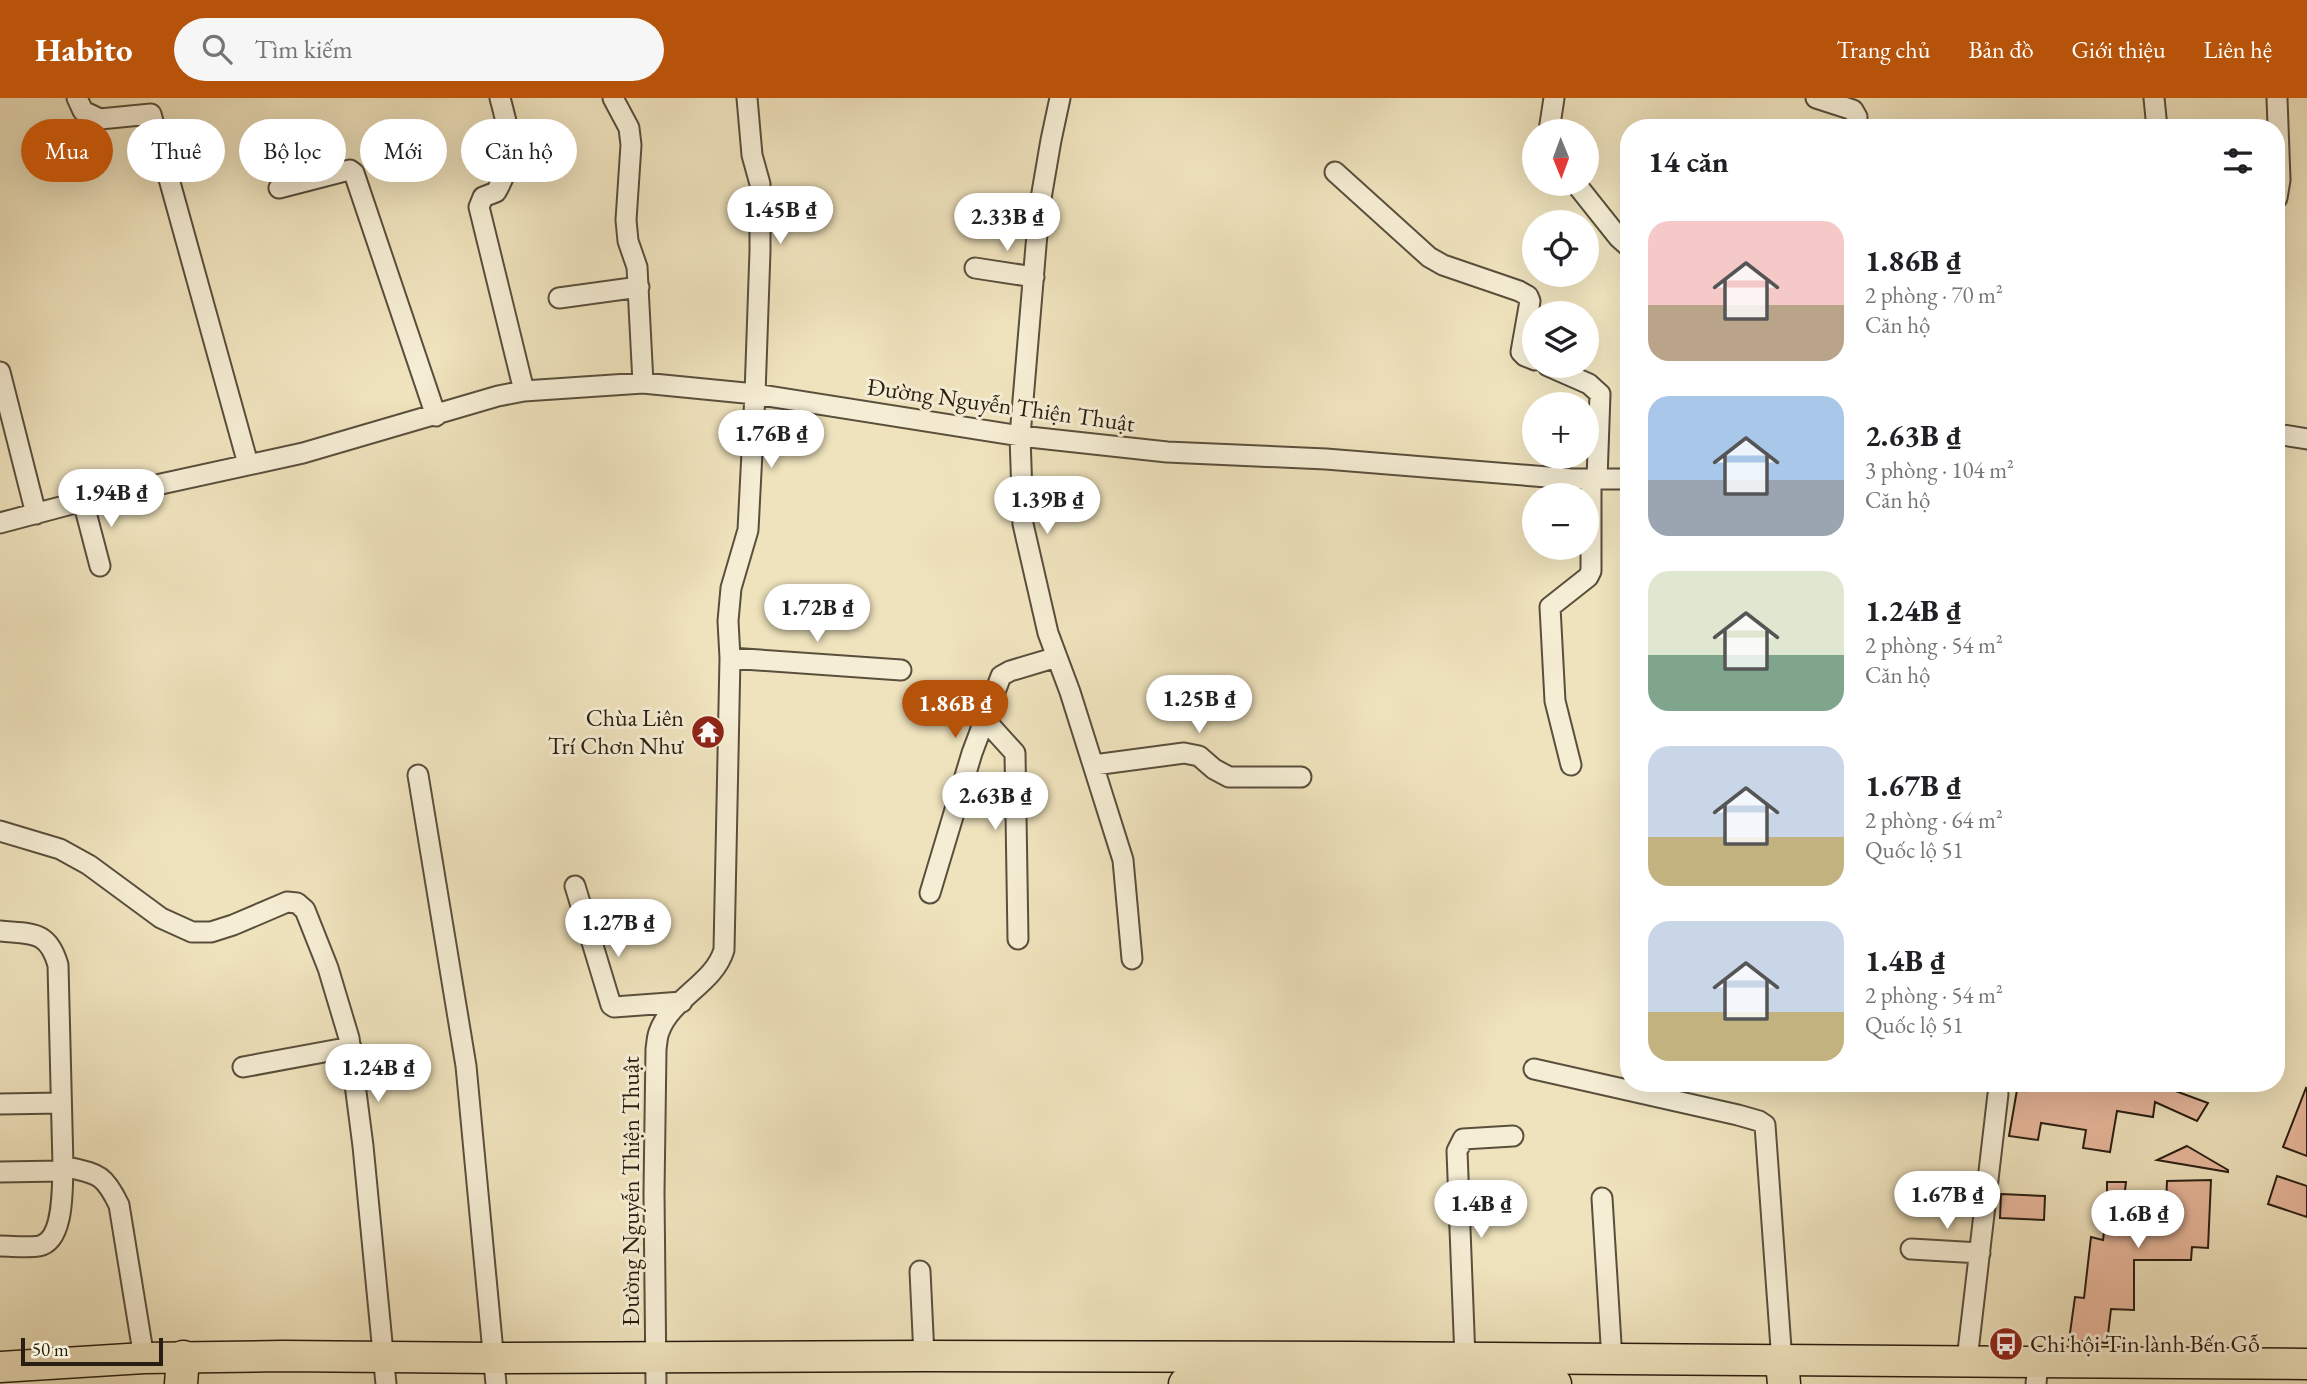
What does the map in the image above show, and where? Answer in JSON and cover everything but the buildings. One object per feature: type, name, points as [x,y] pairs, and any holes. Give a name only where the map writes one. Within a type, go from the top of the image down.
[{"type":"highway","points":[[1185,1384],[1336,1370],[1555,1384]]},
{"type":"main road","points":[[0,1367],[144,1358],[182,1371],[655,1371],[924,1356],[1336,1370],[1465,1359],[1612,1360],[1783,1373],[1967,1360],[2037,1373],[2307,1364]]},
{"type":"street","points":[[77,98],[83,111],[100,119],[148,106],[248,464]]},
{"type":"street","points":[[500,98],[512,150],[510,161],[496,192],[483,197],[479,207],[524,391]]},
{"type":"street","points":[[613,98],[629,128],[631,164],[626,220],[628,241],[637,267],[643,383]]},
{"type":"street","points":[[0,523],[83,501],[303,453],[498,396],[524,391],[643,383],[755,394],[760,184],[752,155],[747,98]]},
{"type":"street","points":[[1060,98],[1039,210],[1020,436],[1023,524],[1048,633],[1094,765],[1123,860],[1132,960]]},
{"type":"street","points":[[1551,119],[1554,98]]},
{"type":"street","points":[[1816,98],[1853,110],[1857,119]]},
{"type":"street","points":[[2154,98],[2156,119]]},
{"type":"street","points":[[2277,98],[2278,119]]},
{"type":"street","points":[[279,188],[349,170],[354,173],[436,416]]},
{"type":"street","points":[[1335,172],[1429,257],[1443,265],[1519,291],[1528,296],[1528,301]]},
{"type":"street","points":[[1586,196],[1620,239]]},
{"type":"street","points":[[975,268],[1034,277]]},
{"type":"street","points":[[559,298],[639,287]]},
{"type":"street","points":[[0,372],[36,514]]},
{"type":"street","points":[[1571,765],[1555,701],[1550,607],[1588,577],[1591,571],[1600,394],[1589,384],[1575,378]]},
{"type":"street","name":"Đường Nguyễn Thiện Thuật","points":[[655,1371],[656,1049],[659,1032],[668,1016],[720,963],[724,950],[730,658],[728,621],[731,587],[748,530],[755,394],[1020,436],[1167,452],[1326,459],[1620,479]]},
{"type":"street","points":[[2285,435],[2307,439]]},
{"type":"street","points":[[83,501],[100,566]]},
{"type":"street","points":[[930,893],[956,803],[1000,676],[1057,657]]},
{"type":"street","points":[[730,658],[901,670]]},
{"type":"street","points":[[985,720],[1015,753],[1018,939]]},
{"type":"street","points":[[1094,765],[1184,753],[1199,756],[1229,777],[1301,777]]},
{"type":"street","points":[[418,775],[466,1066],[495,1371]]},
{"type":"street","points":[[0,831],[60,849],[89,865],[161,918],[192,932],[211,932],[287,902],[297,904],[305,910],[328,968],[351,1047],[385,1371]]},
{"type":"street","points":[[575,886],[611,1005],[614,1007],[682,1002]]},
{"type":"street","points":[[0,931],[28,934],[46,940],[54,951],[58,965],[63,1169],[59,1219],[48,1240],[41,1246],[0,1247]]},
{"type":"street","points":[[243,1068],[351,1047]]},
{"type":"street","points":[[1534,1069],[1620,1088]]},
{"type":"street","points":[[1636,1092],[1738,1115],[1765,1125],[1783,1373]]},
{"type":"street","points":[[1967,1360],[1998,1094]]},
{"type":"street","points":[[0,1104],[61,1104]]},
{"type":"street","points":[[1465,1359],[1457,1151],[1463,1139],[1513,1136]]},
{"type":"street","points":[[0,1172],[63,1169],[98,1174],[111,1187],[120,1205],[144,1358]]},
{"type":"street","points":[[1602,1198],[1612,1360]]},
{"type":"street","points":[[1911,1249],[1980,1253]]},
{"type":"street","points":[[920,1271],[924,1356]]},
{"type":"place","name":"Chùa Liên Trí Chơn Như","points":[[708,732]]},
{"type":"place","name":"Chi hội Tin lành Bến Gỗ","points":[[2006,1344]]}]
